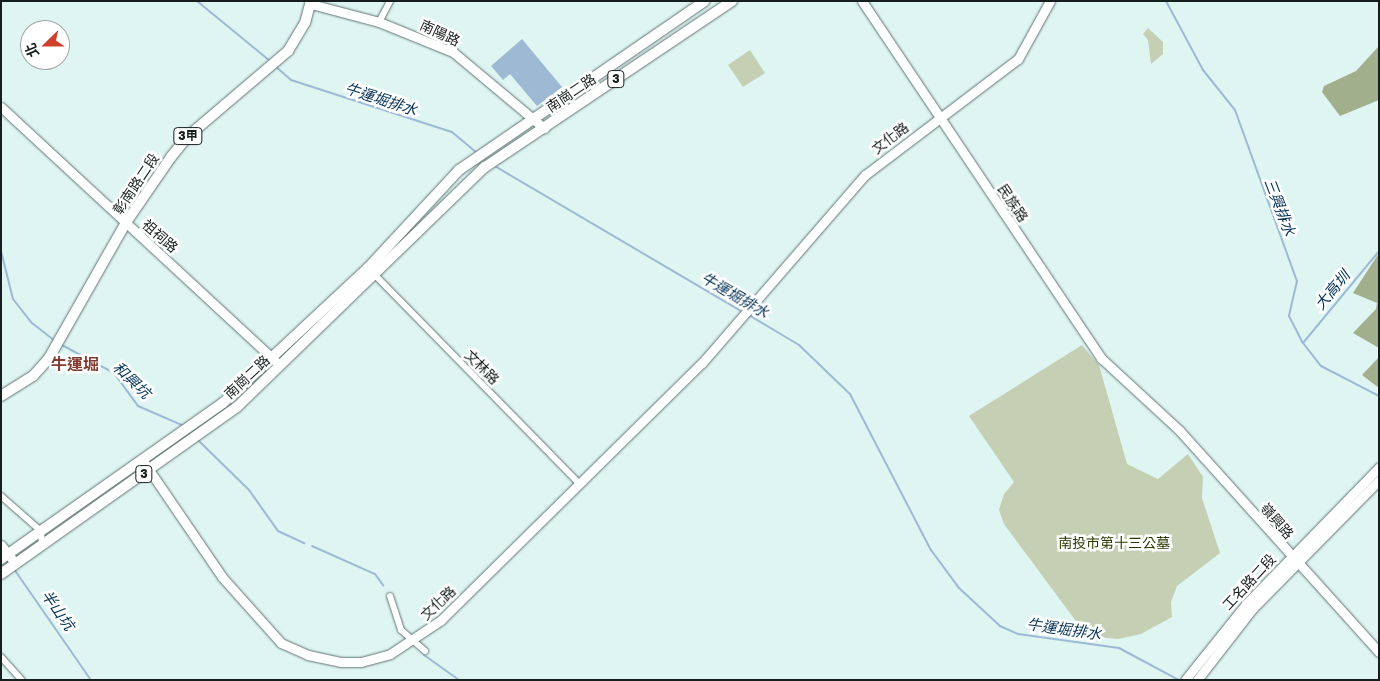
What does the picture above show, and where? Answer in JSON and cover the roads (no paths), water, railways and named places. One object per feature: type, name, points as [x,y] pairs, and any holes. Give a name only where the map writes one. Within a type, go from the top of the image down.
[{"type":"main road","name":"南崗二路","points":[[371,272],[447,182],[476,158],[705,1]]},
{"type":"main road","name":"南崗二路","points":[[2,571],[150,470],[237,407],[277,362],[330,310],[484,167],[732,1]]},
{"type":"main road","name":"彰南路二段","points":[[1,396],[33,376],[58,343],[125,224],[187,137],[274,63],[299,37],[309,2]]},
{"type":"main road","name":"南崗二路","points":[[4,552],[41,531],[143,461],[277,362]]},
{"type":"street","points":[[379,22],[390,1]]},
{"type":"street","name":"民族路","points":[[862,1],[1090,344],[1113,371],[1156,408]]},
{"type":"street","name":"文化路","points":[[143,461],[222,577],[281,643],[308,655],[353,663],[390,654],[414,641],[441,620],[742,321],[865,175],[1018,60],[1050,1]]},
{"type":"street","name":"南陽路","points":[[309,2],[379,22],[453,52],[536,118],[544,128]]},
{"type":"street","name":"祖祠路","points":[[1,108],[39,138],[125,224],[277,362]]},
{"type":"street","name":"文林路","points":[[371,272],[579,483]]},
{"type":"street","name":"嶺興路","points":[[1156,408],[1297,565],[1379,652]]},
{"type":"street","name":"工名路二段","points":[[1208,655],[1290,557],[1379,466]]},
{"type":"street","name":"工名路二段","points":[[1208,655],[1379,480]]},
{"type":"street","points":[[1,496],[41,531],[42,545]]},
{"type":"street","points":[[4,552],[15,563]]},
{"type":"street","points":[[390,596],[402,630],[425,651]]},
{"type":"street","points":[[1186,680],[1208,655]]},
{"type":"street","points":[[1197,680],[1208,655]]},
{"type":"street","points":[[2,660],[22,680]]},
{"type":"water","points":[[522,39],[562,87],[537,106],[510,74],[503,80],[491,66]]},
{"type":"waterway","name":"牛運堀排水","points":[[197,1],[270,61]]},
{"type":"waterway","name":"三興排水","points":[[1166,1],[1203,70],[1235,110],[1297,281],[1289,316],[1303,343],[1321,366],[1379,396]]},
{"type":"waterway","name":"牛運堀排水","points":[[275,66],[291,80],[452,132],[477,153]]},
{"type":"waterway","name":"牛運堀排水","points":[[493,165],[743,312]]},
{"type":"waterway","name":"和興坑","points":[[1,251],[13,299],[32,323],[54,340]]},
{"type":"waterway","name":"大高圳","points":[[1303,343],[1379,251]]},
{"type":"waterway","name":"牛運堀排水","points":[[747,314],[799,345],[850,394],[931,550],[959,588],[1000,626],[1018,634],[1119,648],[1179,680]]},
{"type":"waterway","name":"和興坑","points":[[60,344],[114,373],[138,406],[184,426]]},
{"type":"waterway","name":"和興坑","points":[[199,441],[249,490],[278,531],[304,543]]},
{"type":"waterway","name":"和興坑","points":[[312,546],[375,574],[383,585]]},
{"type":"waterway","name":"半山坑","points":[[14,569],[91,680]]},
{"type":"waterway","name":"和興坑","points":[[424,655],[459,680]]},
{"type":"district","name":"牛運堀","points":[[75,364]]},
{"type":"park label","name":"南投市第十三公墓","points":[[1114,543]]}]
